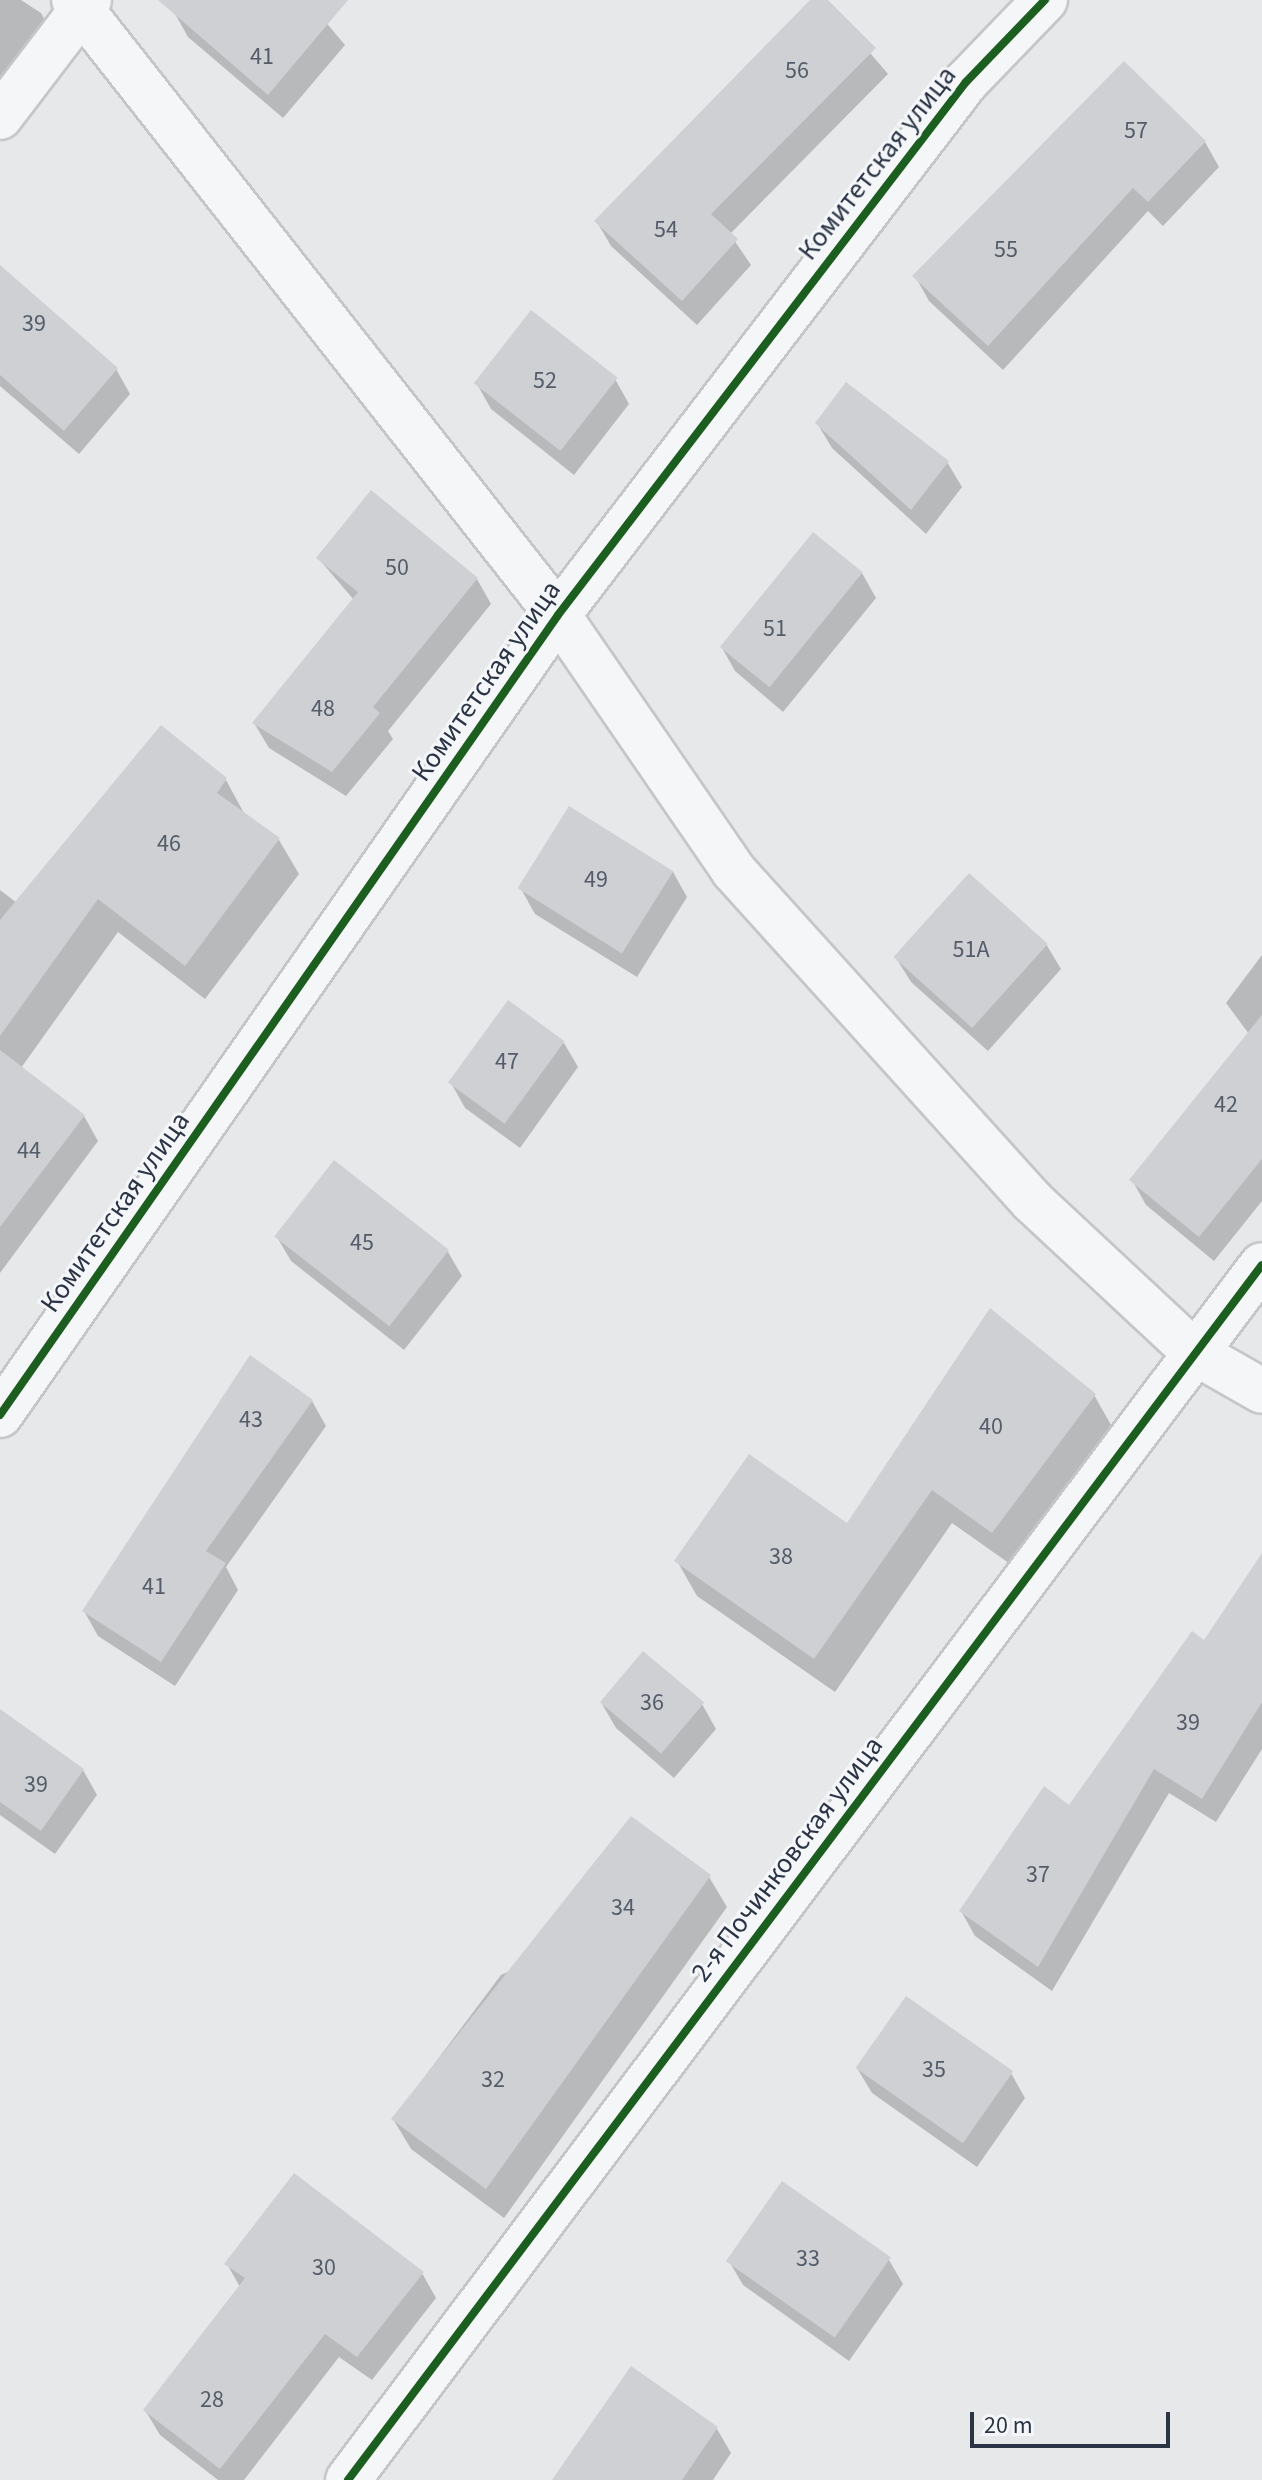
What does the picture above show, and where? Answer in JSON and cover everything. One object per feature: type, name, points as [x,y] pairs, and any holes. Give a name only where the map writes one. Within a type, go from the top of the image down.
[{"type":"street","name":"Комитетская улица","points":[[0,1415],[558,615],[966,82],[1045,0]]},
{"type":"street","points":[[0,117],[82,3],[558,615],[733,870],[1032,1201],[1194,1352],[1262,1391]]},
{"type":"street","name":"2-я Починковская улица","points":[[348,2480],[1262,1265]]},
{"type":"building","points":[[158,0],[348,0],[268,95]]},
{"type":"building","points":[[810,0],[828,0],[876,48],[711,214],[738,239],[682,301],[594,221]]},
{"type":"building","points":[[1124,61],[1206,141],[1148,202],[1133,188],[988,346],[912,276]]},
{"type":"building","points":[[0,265],[118,368],[64,431],[0,375]]},
{"type":"building","points":[[531,310],[618,378],[560,451],[474,383]]},
{"type":"building","points":[[846,382],[949,461],[911,510],[815,423]]},
{"type":"building","points":[[371,490],[478,578],[373,707],[380,713],[332,772],[252,723],[358,592],[316,558]]},
{"type":"building","points":[[813,532],[863,572],[770,687],[720,647]]},
{"type":"building","points":[[161,725],[227,778],[217,793],[280,838],[185,966],[98,899],[0,1036],[0,920]]},
{"type":"building","points":[[569,806],[673,871],[622,953],[518,888]]},
{"type":"building","points":[[969,873],[1048,944],[972,1028],[893,957]]},
{"type":"building","points":[[508,1000],[565,1041],[505,1124],[448,1083]]},
{"type":"building","points":[[1262,1015],[1262,1159],[1199,1237],[1129,1180]]},
{"type":"building","points":[[0,1050],[85,1115],[0,1227]]},
{"type":"building","points":[[334,1160],[449,1250],[389,1326],[274,1236]]},
{"type":"building","points":[[990,1308],[1096,1394],[992,1533],[932,1490],[814,1659],[674,1561],[749,1454],[847,1523]]},
{"type":"building","points":[[250,1355],[313,1400],[206,1551],[226,1563],[161,1662],[82,1611]]},
{"type":"building","points":[[1262,1553],[1262,1702],[1202,1799],[1154,1769],[1038,1967],[959,1911],[1044,1786],[1069,1805],[1192,1631],[1204,1640]]},
{"type":"building","points":[[643,1651],[704,1702],[661,1754],[600,1702]]},
{"type":"building","points":[[0,1709],[84,1769],[41,1831],[0,1802]]},
{"type":"building","points":[[631,1816],[711,1875],[486,2189],[391,2119]]},
{"type":"building","points":[[906,1996],[1013,2071],[963,2143],[856,2068]]},
{"type":"building","points":[[294,2173],[424,2272],[357,2357],[325,2334],[220,2469],[143,2410],[245,2278],[224,2264]]},
{"type":"building","points":[[782,2181],[891,2257],[835,2338],[726,2261]]},
{"type":"building","points":[[631,2366],[718,2427],[682,2480],[552,2480]]},
{"type":"cycle path","points":[[0,1415],[558,615],[966,82],[1045,0]]},
{"type":"cycle path","points":[[348,2480],[1262,1265]]}]
